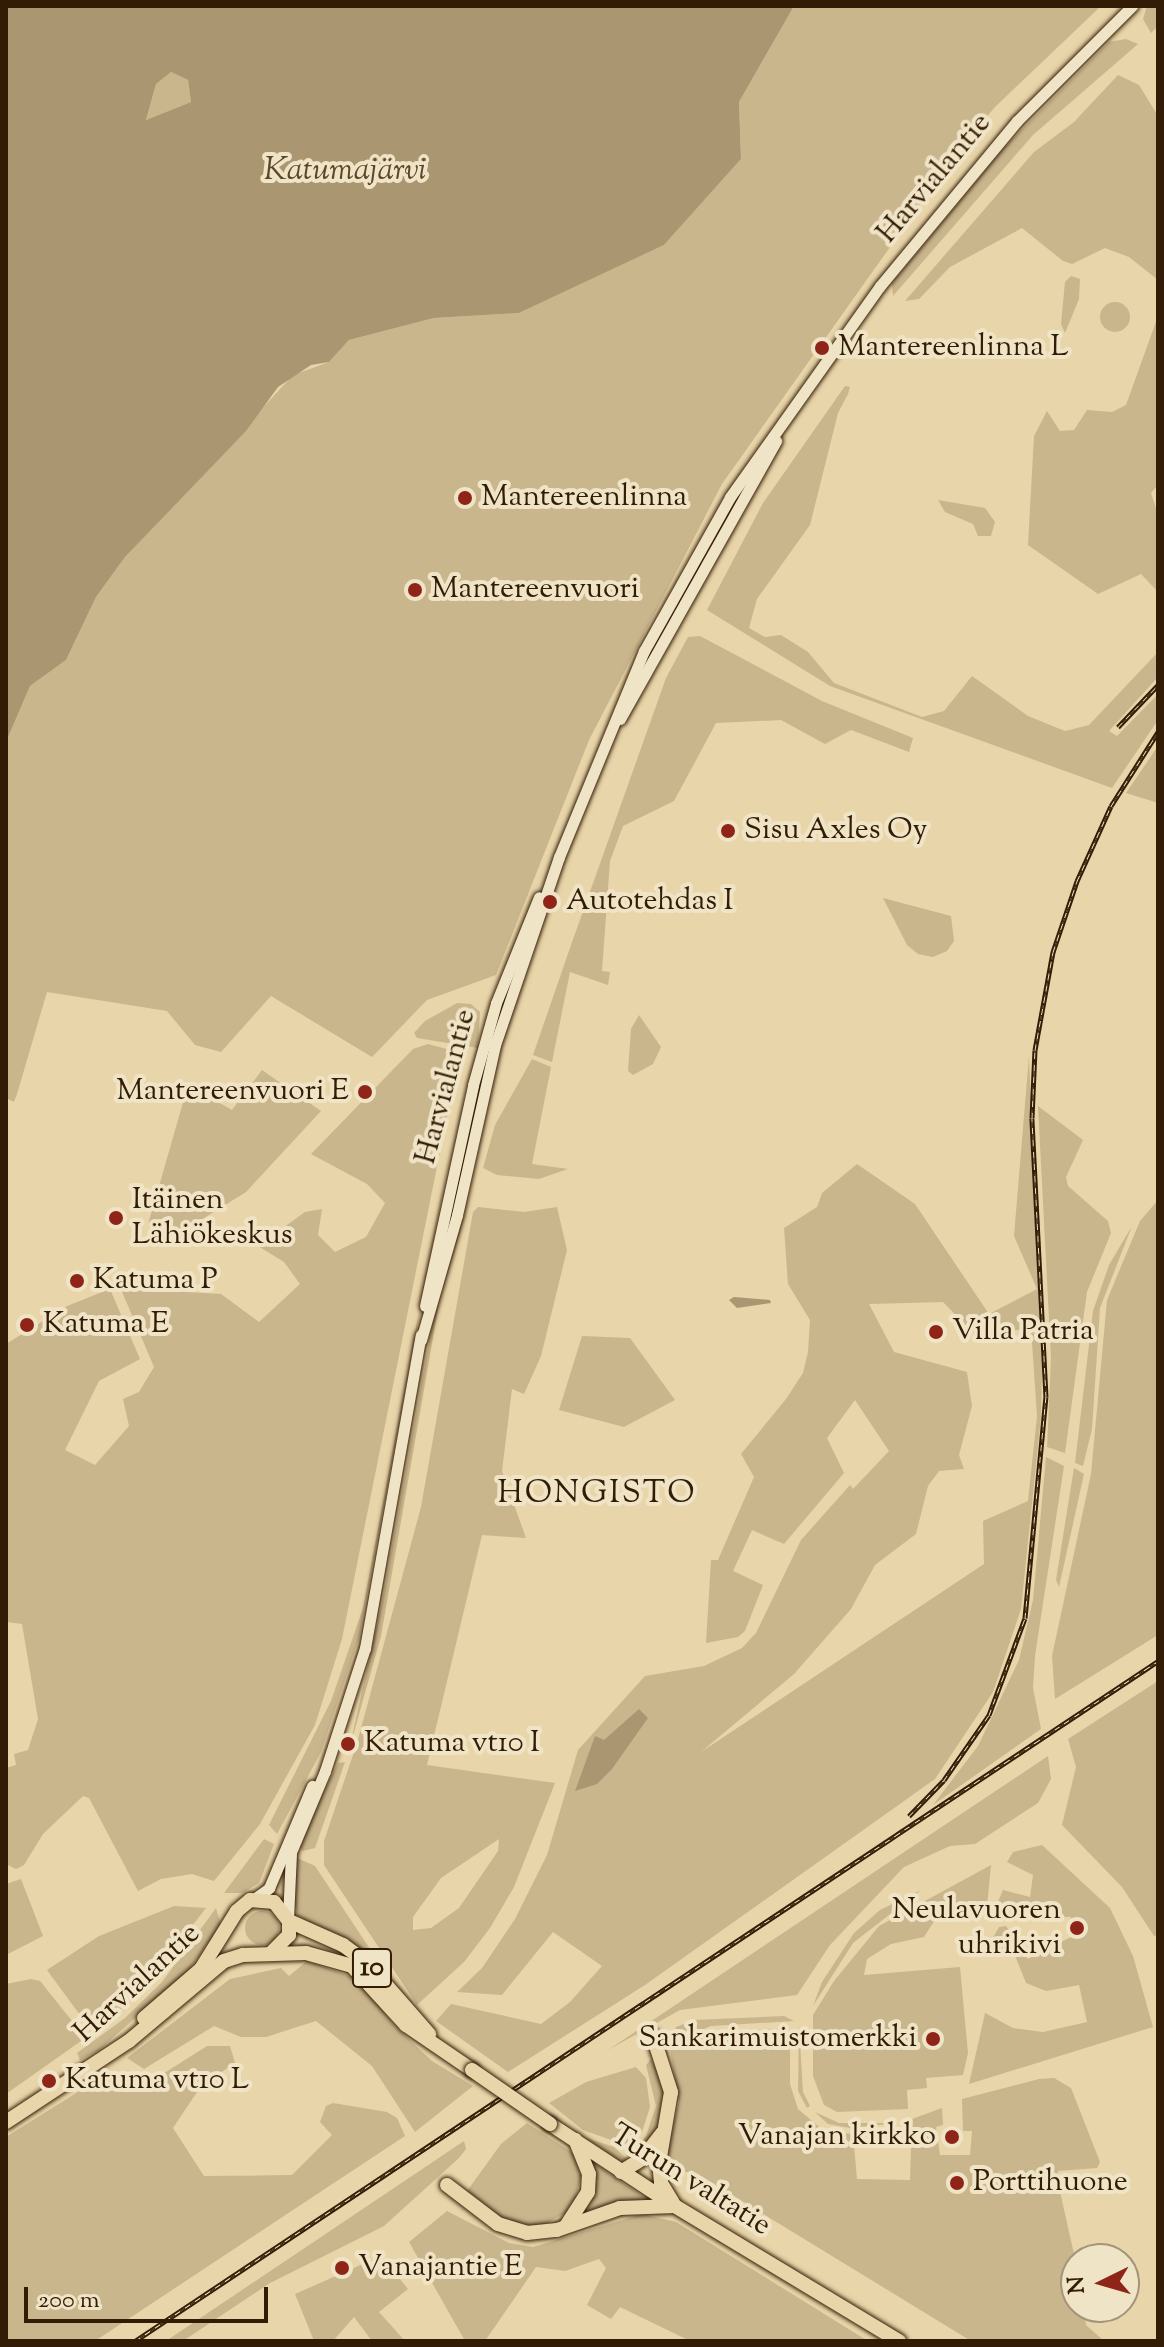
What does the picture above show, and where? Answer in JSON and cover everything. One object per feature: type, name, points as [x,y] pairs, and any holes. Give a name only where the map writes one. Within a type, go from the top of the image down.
[{"type":"highway","name":"10","points":[[233,1919],[241,1906],[254,1899],[274,1902],[289,1920]]},
{"type":"highway","points":[[233,1919],[239,1939],[264,1955],[289,1935],[289,1920]]},
{"type":"highway","name":"Harvialantie","points":[[71,2081],[201,1969],[233,1919]]},
{"type":"highway","name":"Turun valtatie","points":[[289,1920],[343,1945],[366,1962],[457,2059]]},
{"type":"highway","name":"Turun valtatie","points":[[264,1955],[317,1954],[352,1966],[406,2025],[550,2124],[675,2206],[899,2341]]},
{"type":"highway","name":"Harvialantie","points":[[6,2122],[71,2081],[164,2015],[224,1961],[264,1955]]},
{"type":"highway","points":[[447,2185],[475,2211],[509,2229],[537,2233],[564,2228],[620,2208],[675,2206],[659,2177],[670,2080],[653,2036]]},
{"type":"highway","points":[[621,2172],[642,2159],[665,2130]]},
{"type":"highway","points":[[564,2228],[588,2192],[589,2174],[575,2140]]},
{"type":"main road","name":"Harvialantie","points":[[289,1920],[291,1852],[338,1735],[379,1587],[421,1340],[461,1200],[495,1045],[559,857],[644,651],[730,497],[945,203],[1017,121],[1132,6]]},
{"type":"main road","name":"Harvialantie","points":[[254,1899],[269,1888],[287,1835],[338,1735]]},
{"type":"shaded area","points":[[794,6],[1101,6],[995,107],[961,147],[722,484],[589,740],[496,975],[427,1000],[372,1057],[271,996],[221,1052],[195,1045],[167,1011],[47,992],[14,1102],[6,1098],[6,742],[30,686],[66,660],[96,597],[125,557],[293,375],[329,362],[349,340],[434,318],[519,313],[664,245],[741,159],[739,102]]},
{"type":"shaded area","points":[[1147,6],[1158,6],[1158,26],[1151,33],[1143,19]]},
{"type":"shaded area","points":[[1126,39],[1138,44],[1033,135],[893,296],[892,283],[1000,152],[1109,42]]},
{"type":"shaded area","points":[[171,72],[188,80],[191,102],[146,120],[156,84]]},
{"type":"shaded area","points":[[1118,75],[1139,85],[1158,116],[1158,280],[1129,257],[1105,248],[1072,264],[1063,261],[1022,228],[950,267],[919,299],[905,301],[1034,152],[1074,122]]},
{"type":"shaded area","points":[[1071,276],[1080,279],[1079,299],[1065,333],[1061,324],[1065,282]]},
{"type":"shaded area","points":[[1115,302],[1125,307],[1130,317],[1125,327],[1115,332],[1105,327],[1100,317],[1105,307]]},
{"type":"shaded area","points":[[1158,316],[1158,485],[1151,493],[1158,515],[1158,592],[1141,574],[1098,594],[1028,545],[1034,436],[1047,411],[1060,431],[1074,430],[1087,410],[1112,412],[1126,405]]},
{"type":"shaded area","points":[[845,386],[850,387],[838,413],[810,525],[757,599],[749,628],[765,637],[781,635],[808,652],[834,683],[922,717],[944,711],[972,676],[1028,716],[1065,731],[1089,725],[1158,652],[1158,677],[1109,731],[1117,736],[1158,694],[1158,720],[1112,788],[830,686],[707,610],[763,503]]},
{"type":"shaded area","points":[[938,500],[985,508],[995,522],[991,536],[978,536],[973,524],[945,512]]},
{"type":"shaded area","points":[[700,636],[822,701],[913,738],[909,752],[851,730],[825,744],[781,720],[716,723],[674,801],[623,826],[610,861],[602,971],[610,972],[608,985],[570,972],[552,1062],[533,1055],[666,678],[688,637]]},
{"type":"shaded area","points":[[1158,746],[1158,803],[1126,793]]},
{"type":"shaded area","points":[[883,898],[951,916],[954,941],[947,951],[933,957],[918,954],[907,945]]},
{"type":"shaded area","points":[[457,1003],[471,1004],[480,1012],[478,1048],[417,1038],[414,1033],[425,1021]]},
{"type":"shaded area","points":[[639,1015],[661,1047],[653,1064],[633,1075],[628,1071],[631,1029]]},
{"type":"shaded area","points":[[428,1044],[454,1051],[451,1097],[342,1639],[315,1725],[260,1824],[214,1881],[192,1874],[161,1879],[138,1891],[89,1798],[83,1796],[43,1834],[24,1865],[16,1869],[8,1865],[6,1768],[16,1765],[14,1754],[28,1750],[38,1719],[22,1624],[6,1622],[6,1344],[67,1306],[110,1289],[140,1359],[99,1381],[65,1450],[95,1465],[129,1426],[123,1399],[139,1392],[154,1367],[120,1287],[159,1273],[168,1291],[221,1294],[259,1322],[300,1284],[284,1262],[258,1246],[305,1212],[322,1209],[318,1235],[335,1252],[366,1237],[385,1203],[367,1184],[311,1154],[413,1049]]},
{"type":"shaded area","points":[[1029,1056],[1042,1368],[1041,1417],[1021,1609],[993,1692],[935,1779],[645,1985],[508,2072],[436,2021],[451,2004],[541,2024],[570,2002],[602,1966],[553,1932],[502,1995],[457,1992],[482,1968],[515,1919],[547,1855],[578,1750],[645,1676],[704,1666],[742,1648],[756,1633],[801,1540],[850,1485],[853,1489],[889,1451],[855,1400],[827,1438],[844,1473],[784,1544],[752,1530],[733,1571],[763,1585],[745,1631],[738,1637],[706,1643],[711,1560],[718,1560],[754,1477],[741,1454],[786,1399],[803,1373],[808,1352],[810,1320],[788,1284],[784,1228],[817,1207],[822,1193],[857,1164],[915,1204],[989,1314],[1037,1289],[1014,1236]],"holes":[[[943,1302],[976,1336],[1031,1328],[1037,1416],[1028,1501],[983,1521],[984,1564],[701,1752],[794,1674],[851,1609],[875,1565],[916,1534],[928,1486],[939,1471],[964,1469],[959,1455],[972,1406],[967,1372],[894,1352],[869,1304]]]},
{"type":"shaded area","points":[[532,1059],[551,1067],[532,1164],[568,1169],[539,1179],[497,1175],[483,1168],[495,1125]]},
{"type":"shaded area","points":[[262,1070],[321,1111],[246,1192],[159,1246],[153,1242],[149,1221],[188,1085],[232,1110]]},
{"type":"shaded area","points":[[1038,1106],[1083,1140],[1066,1177],[1068,1186],[1108,1221],[1111,1233],[1087,1292],[1065,1453],[1047,1447],[1051,1358]]},
{"type":"shaded area","points":[[456,1116],[359,1638],[321,1752],[277,1834],[269,1825],[331,1701],[363,1608]]},
{"type":"shaded area","points":[[470,1199],[440,1298],[381,1636],[348,1754],[383,1598],[437,1298]]},
{"type":"shaded area","points":[[1158,1200],[1158,1635],[1055,1699],[1052,1656],[1091,1474],[1107,1300],[1140,1221]]},
{"type":"shaded area","points":[[478,1207],[524,1212],[557,1207],[567,1250],[541,1356],[524,1394],[512,1389],[502,1471],[526,1538],[482,1535],[427,1765],[555,1783],[514,1887],[490,1928],[464,1962],[417,2005],[324,1865],[324,1841],[357,1743],[421,1507],[473,1212]],"holes":[[[499,1839],[498,1851],[459,1908],[431,1928],[413,1930],[413,1917],[441,1878]]]},
{"type":"shaded area","points":[[1132,1226],[1100,1308],[1092,1429],[1083,1466],[1075,1463],[1093,1311],[1109,1265]]},
{"type":"shaded area","points":[[582,1336],[630,1338],[675,1400],[624,1427],[559,1410]]},
{"type":"shaded area","points":[[1046,1457],[1064,1466],[1035,1656],[1033,1688],[1041,1729],[933,1805],[978,1746],[1019,1660],[1033,1600]]},
{"type":"shaded area","points":[[1074,1468],[1084,1474],[1059,1587],[1056,1580]]},
{"type":"shaded area","points":[[1158,1681],[1158,1935],[1154,1936],[1122,1887],[1062,1825],[1076,1767],[1068,1739]]},
{"type":"shaded area","points":[[1048,1756],[1051,1779],[1038,1803],[975,1844],[950,1846],[904,1867],[830,1945],[797,1995],[680,2010],[608,2050]]},
{"type":"shaded area","points":[[345,1762],[315,1848],[303,1851],[299,1847],[310,1821],[338,1763]]},
{"type":"shaded area","points":[[264,1839],[274,1844],[259,1883],[242,1893],[224,1893]]},
{"type":"shaded area","points":[[1042,1845],[1110,1908],[1133,1956],[1153,2027],[969,2084],[985,2013],[1013,2028],[1043,2032],[1087,2022],[1079,1985],[1046,1991],[1026,1983],[1014,1953],[993,1950],[990,1943],[999,1927],[1006,1926],[1028,1959],[1071,1937],[1071,1917],[1027,1916],[997,1904],[1003,1890],[1030,1897],[1033,1875],[1007,1862],[1013,1852]]},
{"type":"shaded area","points":[[295,1857],[315,1866],[376,1958],[298,1916],[293,1897]]},
{"type":"shaded area","points":[[991,1865],[987,1907],[938,1915],[924,1937],[891,1944],[867,1959],[864,1975],[960,1967],[968,2053],[963,2075],[926,2078],[927,2088],[907,2090],[908,2109],[837,2112],[824,2105],[813,2076],[813,2015],[834,1981],[879,1926]]},
{"type":"shaded area","points":[[21,1879],[43,1936],[6,1955],[6,1884]]},
{"type":"shaded area","points":[[921,1890],[853,1943],[813,2006],[822,1982],[854,1933],[880,1910]]},
{"type":"shaded area","points":[[174,1906],[206,1908],[137,1997],[91,2030],[47,1970],[99,1936]]},
{"type":"shaded area","points":[[216,1908],[221,1925],[189,1970],[99,2050],[80,2060],[77,2053],[125,2018],[162,1982]]},
{"type":"shaded area","points":[[262,1911],[274,1916],[279,1928],[274,1940],[262,1945],[250,1940],[245,1928],[250,1916]]},
{"type":"shaded area","points":[[307,1961],[360,1980],[392,2023],[432,2061],[473,2086],[415,2132],[372,2066],[316,2021],[266,2037],[241,2037],[214,2026],[144,2069],[127,2058],[230,1979],[281,1968],[289,1976]]},
{"type":"shaded area","points":[[31,1979],[40,1981],[81,2032],[81,2041],[6,2094],[6,1984]]},
{"type":"shaded area","points":[[784,2016],[794,2021],[711,2026],[671,2043],[676,2027],[694,2020]]},
{"type":"shaded area","points":[[799,2025],[803,2092],[810,2106],[807,2108],[798,2091]]},
{"type":"shaded area","points":[[777,2029],[790,2034],[790,2084],[798,2109],[824,2131],[853,2134],[857,2179],[910,2180],[912,2119],[942,2108],[943,2125],[936,2127],[940,2155],[970,2155],[972,2131],[963,2131],[962,2099],[1039,2079],[1054,2078],[1071,2088],[1100,2162],[1097,2168],[1058,2171],[1072,2243],[1060,2243],[1060,2323],[1086,2323],[1104,2341],[971,2341],[698,2174],[663,2168],[679,2102],[670,2049],[722,2031]]},
{"type":"shaded area","points":[[207,2046],[230,2046],[235,2063],[201,2086],[173,2128],[204,2176],[292,2175],[332,2135],[320,2122],[326,2106],[333,2103],[387,2112],[397,2118],[405,2136],[95,2341],[6,2341],[6,2137],[105,2075],[136,2091]]},
{"type":"shaded area","points":[[651,2059],[665,2083],[662,2122],[636,2160],[633,2153],[646,2136],[656,2106],[646,2065]]},
{"type":"shaded area","points":[[636,2067],[646,2078],[650,2107],[642,2132],[628,2146],[583,2130],[549,2103],[586,2082]]},
{"type":"shaded area","points":[[815,2112],[839,2123],[898,2123],[850,2128],[828,2124]]},
{"type":"shaded area","points":[[527,2123],[573,2153],[581,2176],[573,2209],[541,2226],[509,2223],[467,2191],[501,2144]]},
{"type":"shaded area","points":[[584,2137],[614,2147],[630,2162],[618,2160]]},
{"type":"shaded area","points":[[464,2141],[466,2149],[459,2158],[384,2226],[270,2283],[183,2341],[166,2341]]},
{"type":"shaded area","points":[[593,2162],[649,2201],[579,2218]]},
{"type":"shaded area","points":[[447,2211],[509,2243],[533,2247],[642,2214],[676,2222],[868,2341],[690,2341],[620,2307],[611,2319],[587,2305],[606,2268],[599,2259],[565,2271],[536,2267],[485,2341],[465,2341],[409,2242]]},
{"type":"shaded area","points":[[381,2256],[408,2289],[379,2312],[405,2341],[372,2341],[354,2317],[333,2341],[314,2341],[295,2294]]},
{"type":"water","name":"Katumajärvi","points":[[6,6],[794,6],[739,102],[741,159],[664,245],[519,313],[434,318],[349,340],[329,362],[311,365],[278,387],[246,431],[125,557],[96,597],[66,660],[30,686],[6,742]],"holes":[[[171,72],[188,80],[191,102],[146,120],[156,84]]]},
{"type":"water","points":[[734,1297],[770,1300],[771,1303],[737,1308],[729,1300]]},
{"type":"water","points":[[639,1709],[648,1718],[612,1769],[597,1784],[575,1791],[595,1736],[604,1740]]},
{"type":"railway","points":[[1118,727],[1158,685]]},
{"type":"railway","points":[[909,1816],[944,1780],[989,1715],[1025,1618],[1046,1397],[1032,1118],[1035,1050],[1053,952],[1077,881],[1111,806],[1158,732]]},
{"type":"railway","points":[[135,2341],[1158,1661]]},
{"type":"place","name":"Mantereenlinna L","points":[[822,348]]},
{"type":"place","name":"Mantereenlinna","points":[[465,498]]},
{"type":"place","name":"Mantereenvuori","points":[[415,590]]},
{"type":"place","name":"Sisu Axles Oy","points":[[728,831]]},
{"type":"place","name":"Autotehdas I","points":[[550,902]]},
{"type":"place","name":"Mantereenvuori E","points":[[365,1092]]},
{"type":"place","name":"Itäinen Lähiökeskus","points":[[116,1218]]},
{"type":"place","name":"Katuma P","points":[[77,1281]]},
{"type":"place","name":"Katuma E","points":[[27,1325]]},
{"type":"place","name":"Villa Patria","points":[[936,1332]]},
{"type":"place","name":"Katuma vt10 I","points":[[348,1744]]},
{"type":"place","name":"Neulavuoren uhrikivi","points":[[1077,1928]]},
{"type":"place","name":"Sankarimuistomerkki","points":[[933,2039]]},
{"type":"place","name":"Katuma vt10 L","points":[[49,2081]]},
{"type":"place","name":"Vanajan kirkko","points":[[952,2137]]},
{"type":"place","name":"Porttihuone","points":[[957,2183]]},
{"type":"place","name":"Vanajantie E","points":[[342,2268]]},
{"type":"district","name":"HONGISTO","points":[[597,1494]]}]
